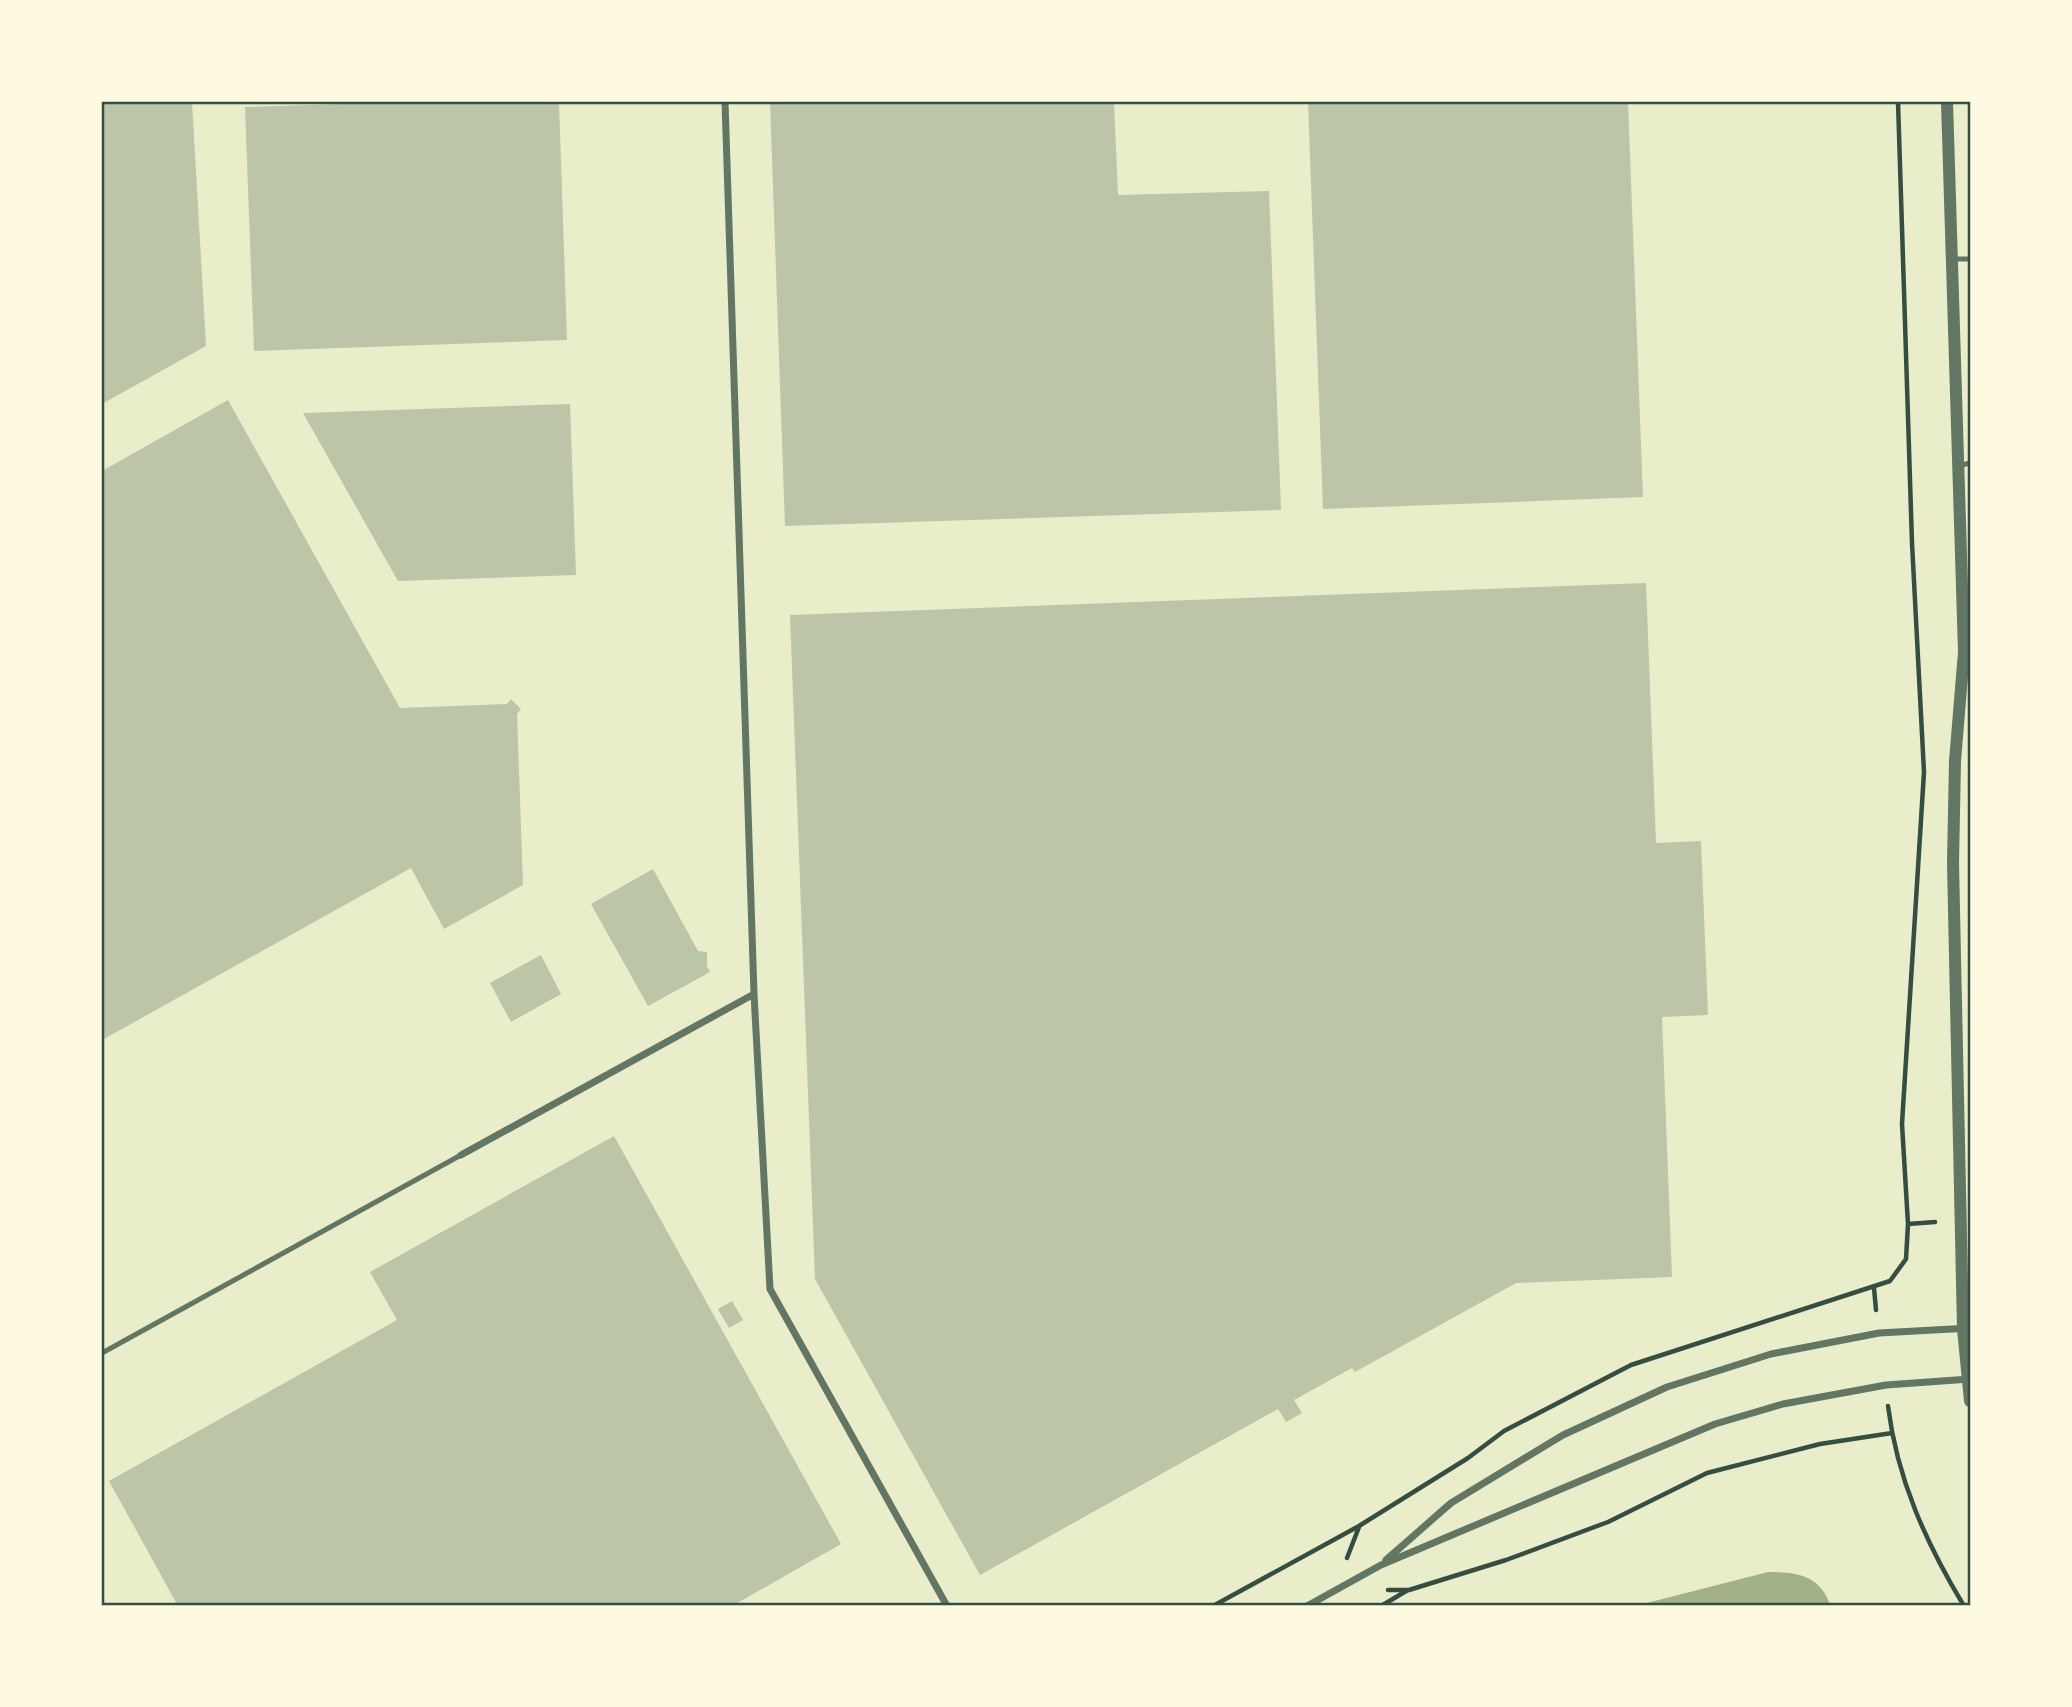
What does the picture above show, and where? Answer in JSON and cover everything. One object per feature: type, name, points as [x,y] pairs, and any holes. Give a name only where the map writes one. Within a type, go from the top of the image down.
[{"type":"street","points":[[725,102],[754,994],[770,1289],[947,1605]]},
{"type":"street","points":[[1947,102],[1952,259],[1964,464],[1964,652],[1955,761],[1953,863],[1960,1220],[1970,1401]]},
{"type":"street","points":[[1964,652],[1970,694]]},
{"type":"street","points":[[461,1155],[754,994]]},
{"type":"street","points":[[1381,1565],[1451,1503],[1563,1435],[1643,1397],[1728,1365],[1771,1354],[1879,1333],[1967,1329]]},
{"type":"street","points":[[1307,1605],[1381,1565],[1715,1424],[1783,1404],[1886,1385],[1969,1379]]},
{"type":"lane","points":[[1952,259],[1970,259]]},
{"type":"lane","points":[[102,1353],[461,1155]]},
{"type":"path","points":[[1874,1288],[1890,1281],[1906,1259],[1908,1224],[1902,1124],[1924,772],[1912,543],[1898,102]]},
{"type":"path","points":[[1908,1224],[1960,1220]]},
{"type":"path","points":[[1381,1605],[1409,1590],[1506,1560],[1608,1522],[1707,1473],[1820,1444],[1892,1433],[1908,1493],[1932,1553],[1964,1605]]},
{"type":"path","points":[[1213,1605],[1359,1526]]},
{"type":"shaded area","points":[[1768,1572],[1789,1573],[1814,1581],[1826,1595],[1830,1605],[1639,1605]]},
{"type":"building","points":[[102,102],[192,102],[206,346],[102,404]]},
{"type":"building","points":[[407,102],[559,102],[567,340],[254,351],[245,107]]},
{"type":"building","points":[[770,102],[1114,102],[1118,195],[1269,191],[1281,510],[785,526]]},
{"type":"building","points":[[1308,102],[1628,102],[1643,497],[1323,509]]},
{"type":"building","points":[[228,400],[400,708],[507,704],[511,699],[521,709],[517,714],[523,885],[444,929],[411,868],[102,1040],[102,471]]},
{"type":"building","points":[[570,404],[576,575],[398,581],[303,413]]},
{"type":"building","points":[[1646,583],[1656,843],[1701,841],[1708,1015],[1662,1017],[1672,1277],[1516,1283],[1355,1372],[1352,1368],[1294,1400],[1302,1413],[1286,1422],[1278,1409],[980,1575],[815,1279],[790,615]]},
{"type":"building","points":[[653,869],[698,951],[707,952],[710,972],[648,1006],[591,904]]},
{"type":"building","points":[[541,955],[561,994],[511,1022],[490,983]]},
{"type":"building","points":[[614,1136],[841,1544],[732,1606],[178,1606],[109,1481],[397,1320],[370,1272]]},
{"type":"building","points":[[732,1301],[743,1320],[729,1328],[718,1309]]}]
